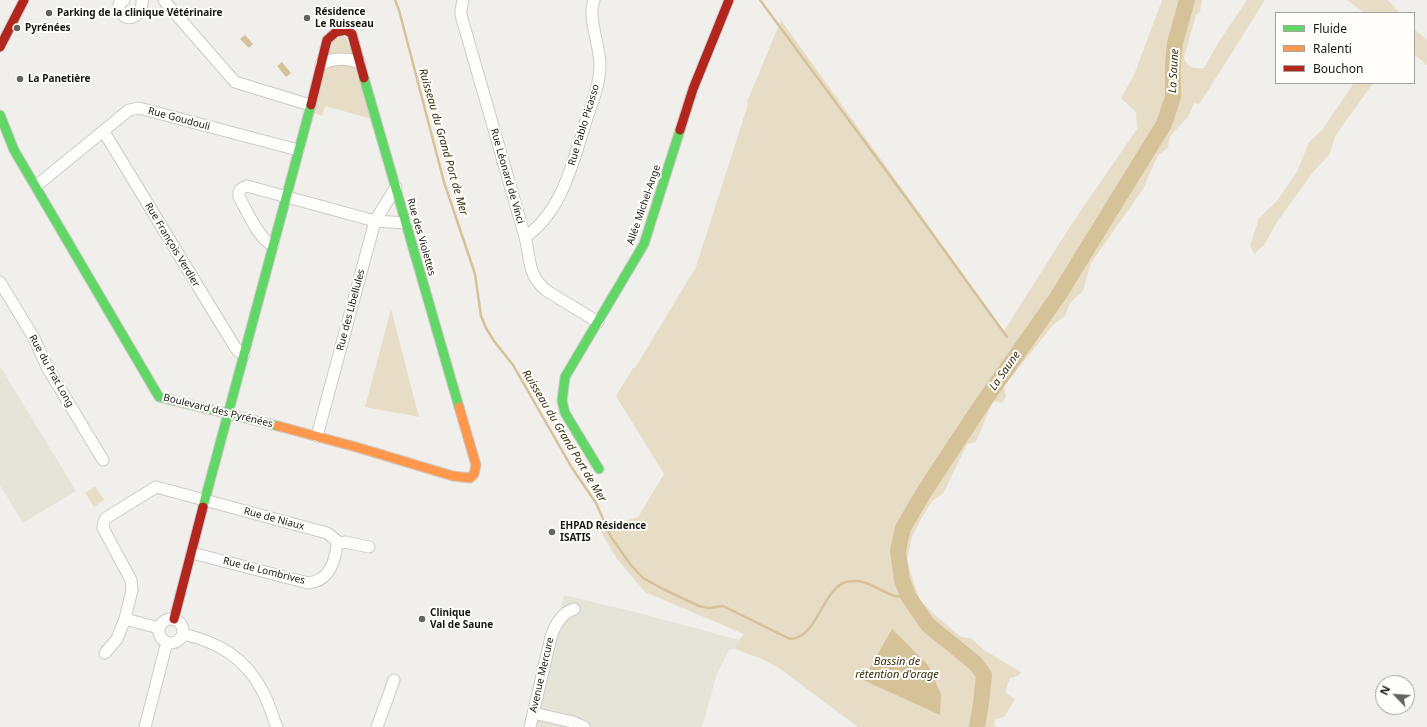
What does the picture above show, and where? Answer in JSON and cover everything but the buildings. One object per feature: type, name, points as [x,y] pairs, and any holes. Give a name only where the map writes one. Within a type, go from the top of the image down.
[{"type":"street","points":[[0,47],[24,0]]},
{"type":"street","points":[[124,0],[119,4],[119,11],[122,15],[128,18],[133,18],[141,10],[142,0]]},
{"type":"street","points":[[164,0],[235,82],[310,105]]},
{"type":"street","name":"Rue Léonard de Vinci","points":[[463,0],[461,15],[525,237],[530,268],[540,285],[598,322]]},
{"type":"street","name":"Rue Pablo Picasso","points":[[525,237],[538,227],[546,218],[564,186],[596,91],[600,67],[598,44],[591,9],[594,0]]},
{"type":"street","name":"Allée Michel-Ange","points":[[599,469],[588,448],[569,421],[562,401],[565,377],[644,244],[692,89],[729,0]]},
{"type":"street","name":"Rue des Violettes","points":[[321,64],[327,40],[334,34],[345,29],[349,30],[352,34],[476,465],[474,474]]},
{"type":"street","points":[[174,619],[321,64],[342,58],[360,63]]},
{"type":"street","name":"Rue Goudouli","points":[[36,186],[104,132],[129,110],[140,108],[298,150]]},
{"type":"street","name":"Boulevard des Pyrénées","points":[[0,116],[4,134],[160,397],[317,436],[453,476],[470,478],[474,474]]},
{"type":"street","name":"Rue François Verdier","points":[[104,132],[234,347],[238,352],[244,354]]},
{"type":"street","points":[[273,246],[268,244],[262,238],[239,197],[241,188],[247,186],[376,221],[406,223]]},
{"type":"street","name":"Rue des Libellules","points":[[317,436],[376,221],[396,187]]},
{"type":"street","name":"Rue du Prat Long","points":[[0,282],[34,338],[47,367],[102,460]]},
{"type":"street","name":"Rue de Niaux","points":[[125,619],[132,590],[131,580],[103,530],[103,524],[104,520],[156,487],[327,533],[336,540],[337,544]]},
{"type":"street","points":[[337,544],[345,542],[369,547]]},
{"type":"street","name":"Rue de Lombrives","points":[[192,553],[308,583],[321,580],[328,572],[336,553],[337,544]]},
{"type":"street","name":"Avenue Mercure","points":[[530,727],[554,627],[568,610],[574,609]]},
{"type":"street","points":[[105,653],[117,639],[125,619],[159,628]]},
{"type":"street","points":[[174,619],[181,625],[183,634],[177,641],[172,643],[167,642],[160,637],[159,628],[165,620],[174,619]]},
{"type":"street","points":[[183,634],[214,644],[232,654],[241,662],[264,693],[277,727]]},
{"type":"street","points":[[149,726],[167,642]]},
{"type":"street","points":[[377,727],[394,680]]},
{"type":"street","points":[[533,713],[573,722],[584,727]]},
{"type":"shaded area","points":[[1162,0],[1202,0],[1200,12],[1196,15],[1184,58],[1189,66],[1194,68],[1204,68],[1218,43],[1247,0],[1265,0],[1199,104],[1194,103],[1188,117],[1170,136],[1168,148],[1158,155],[1143,189],[1091,263],[1083,291],[1070,303],[1065,316],[1053,325],[1004,386],[1006,397],[1002,403],[993,401],[976,442],[967,444],[943,494],[932,501],[922,517],[912,537],[907,559],[920,600],[935,615],[961,637],[971,638],[984,650],[1021,672],[1018,676],[1010,678],[1005,692],[1015,699],[1004,717],[996,719],[994,724],[997,727],[858,727],[779,668],[762,659],[735,649],[739,640],[744,634],[645,592],[617,559],[598,527],[614,525],[638,517],[664,474],[616,396],[633,368],[635,368],[696,267],[748,104],[747,102],[781,20],[1004,331],[1071,225],[1137,129],[1136,112],[1121,98],[1134,75]]},
{"type":"shaded area","points":[[1347,0],[1388,0],[1399,12],[1364,12]]},
{"type":"shaded area","points":[[1415,30],[1427,40],[1427,65],[1415,55]]},
{"type":"shaded area","points":[[344,34],[354,56],[343,53],[329,57],[331,42]]},
{"type":"shaded area","points":[[335,63],[351,65],[355,68],[372,119],[325,106],[322,116],[312,112],[324,71]]},
{"type":"shaded area","points":[[1353,84],[1372,84],[1336,135],[1329,155],[1314,171],[1277,222],[1264,245],[1254,254],[1250,246],[1259,218],[1276,202],[1297,172],[1309,142],[1322,130]]},
{"type":"shaded area","points":[[391,309],[419,417],[365,407]]},
{"type":"shaded area","points":[[0,366],[76,491],[23,523],[0,485]]},
{"type":"shaded area","points":[[95,486],[104,500],[94,507],[85,493]]},
{"type":"shaded area","points":[[564,595],[639,613],[739,640],[735,649],[729,650],[717,674],[702,727],[534,727]]},
{"type":"water","points":[[245,35],[253,44],[249,48],[240,39]]},
{"type":"water","points":[[282,62],[291,73],[286,77],[277,66]]},
{"type":"water","name":"Bassin de rétention d'orage","points":[[892,629],[928,665],[941,694],[940,715],[863,680]]},
{"type":"waterway","name":"Ruisseau du Grand Port de Mer","points":[[395,0],[399,10],[444,182],[475,274],[481,316],[494,341],[513,365],[572,468],[596,503],[611,537],[630,564],[643,578],[699,606],[709,608],[723,606],[790,639],[799,637],[807,631],[831,594],[838,586],[846,582],[860,581],[895,596],[908,596]]},
{"type":"waterway","points":[[760,0],[1007,337]]},
{"type":"waterway","name":"La Saune","points":[[977,727],[984,675],[975,663],[928,625],[908,596],[902,580],[898,551],[903,528],[924,492],[980,407],[1058,296],[1164,124],[1173,97],[1173,63],[1175,43],[1187,0]]},
{"type":"waterway","name":"La Saune","points":[[1014,347],[1018,352]]},
{"type":"traffic: fast","points":[[364,78],[459,407]]},
{"type":"traffic: fast","points":[[203,507],[311,105]]},
{"type":"traffic: fast","points":[[0,115],[14,150],[159,397],[278,426]]},
{"type":"traffic: fast","points":[[599,469],[565,413],[562,401],[565,377],[644,244],[680,130]]},
{"type":"traffic: slow","points":[[278,426],[356,447],[453,476],[470,478],[474,474],[476,465],[459,407]]},
{"type":"traffic: jam","points":[[0,47],[24,0]]},
{"type":"traffic: jam","points":[[680,130],[693,89],[729,0]]},
{"type":"traffic: jam","points":[[311,105],[327,40],[336,32],[346,30],[352,34],[364,78]]},
{"type":"traffic: jam","points":[[174,619],[203,507]]},
{"type":"place","name":"Parking de la clinique Vétérinaire","points":[[49,13]]},
{"type":"place","name":"Résidence Le Ruisseau","points":[[307,18]]},
{"type":"place","name":"Pyrénées","points":[[17,28]]},
{"type":"place","name":"La Panetière","points":[[20,79]]},
{"type":"place","name":"EHPAD Résidence ISATIS","points":[[552,532]]},
{"type":"place","name":"Clinique Val de Saune","points":[[422,619]]}]
